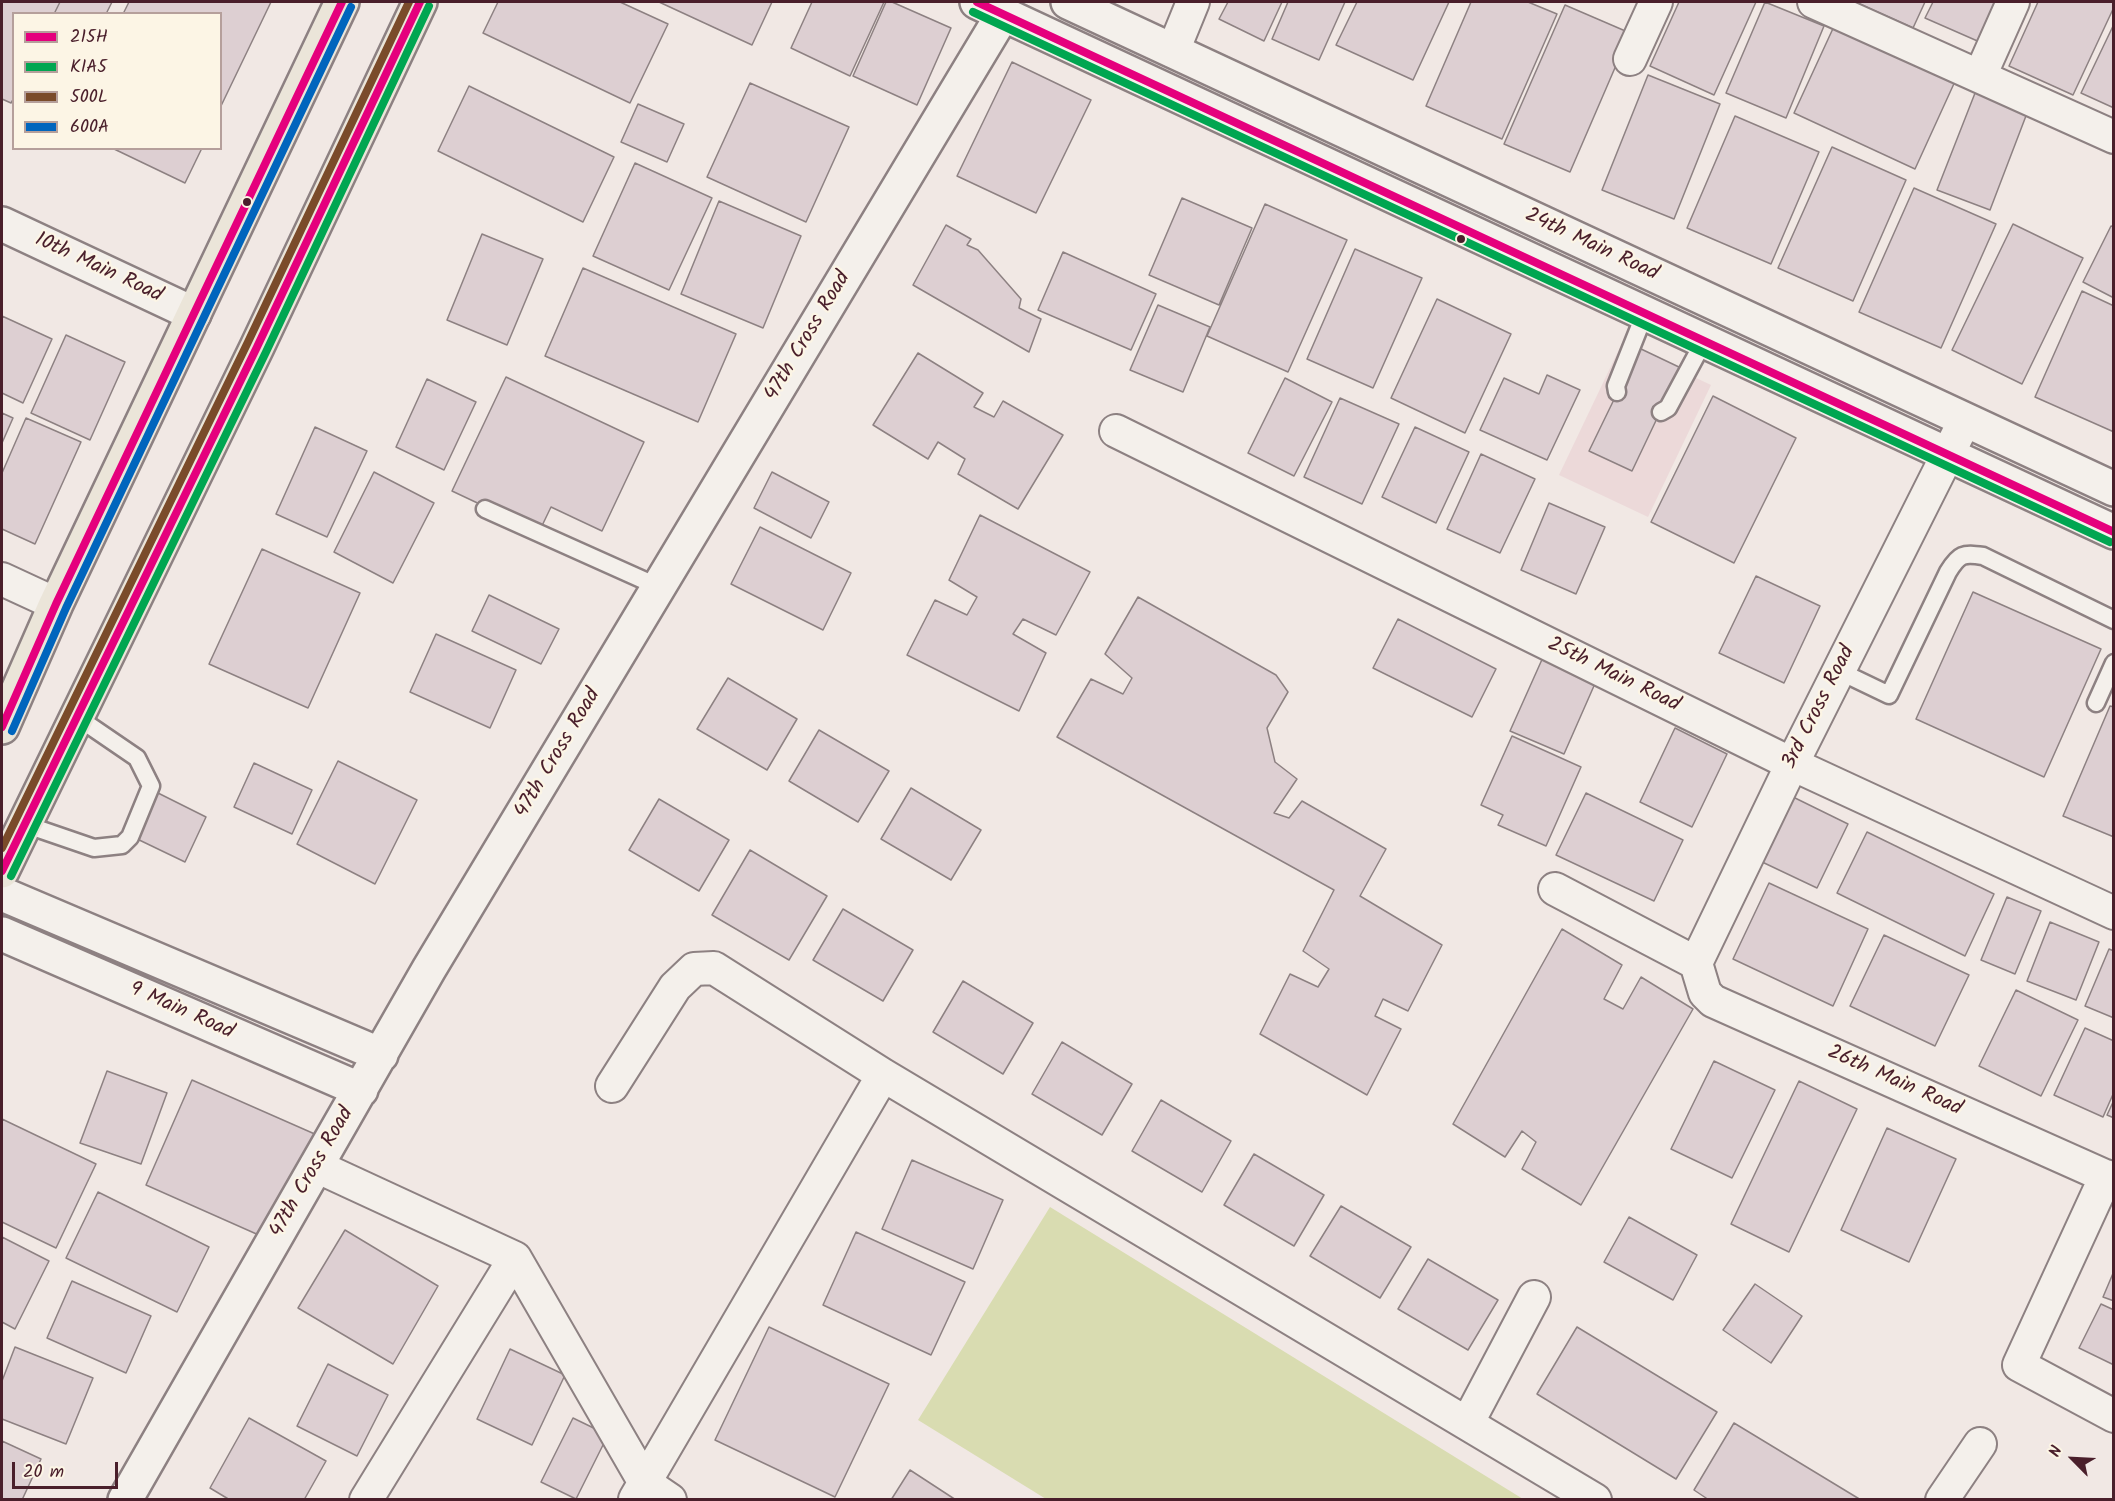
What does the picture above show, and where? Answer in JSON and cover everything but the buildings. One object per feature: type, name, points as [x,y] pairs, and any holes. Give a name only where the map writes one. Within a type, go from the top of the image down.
[{"type":"main road","points":[[2,727],[56,604],[342,2]]},
{"type":"main road","points":[[2,871],[257,347],[420,2]]},
{"type":"street","name":"24th Main Road","points":[[1068,2],[2114,489]]},
{"type":"street","points":[[1173,51],[1193,2]]},
{"type":"street","points":[[1630,59],[1656,2]]},
{"type":"street","points":[[1814,2],[2114,137]]},
{"type":"street","points":[[1980,76],[2013,2]]},
{"type":"street","name":"24th Main Road","points":[[990,8],[2114,532]]},
{"type":"street","name":"47th Cross Road","points":[[125,1500],[429,969],[659,587],[990,8]]},
{"type":"street","name":"10th Main Road","points":[[2,224],[194,314]]},
{"type":"street","name":"3rd Cross Road","points":[[1696,963],[1792,764],[1965,420]]},
{"type":"street","name":"25th Main Road","points":[[1116,431],[1792,764],[2114,913]]},
{"type":"street","points":[[2,579],[56,604]]},
{"type":"street","points":[[1555,889],[1696,963]]},
{"type":"street","points":[[2,894],[381,1055]]},
{"type":"street","name":"9 Main Road","points":[[2,934],[361,1090]]},
{"type":"street","name":"26th Main Road","points":[[1696,963],[1705,993],[1713,1000],[2110,1178]]},
{"type":"street","points":[[612,1086],[675,987],[694,969],[714,968],[883,1075],[1219,1277],[1468,1422],[1595,1500]]},
{"type":"street","points":[[650,1494],[883,1075]]},
{"type":"street","points":[[316,1166],[515,1258],[650,1494]]},
{"type":"street","points":[[2110,1178],[2019,1365],[2114,1416]]},
{"type":"street","points":[[366,1500],[515,1258]]},
{"type":"street","points":[[1468,1422],[1534,1297]]},
{"type":"street","points":[[1942,1500],[1980,1444]]},
{"type":"lane","points":[[1617,392],[1616,386],[1645,313]]},
{"type":"lane","points":[[1661,412],[1668,408],[1704,341]]},
{"type":"lane","points":[[485,509],[659,587]]},
{"type":"lane","points":[[1839,671],[1889,695],[1948,572],[1956,559],[1967,554],[1983,556],[2114,620]]},
{"type":"lane","points":[[2096,703],[2114,663]]},
{"type":"lane","points":[[24,824],[94,848],[122,845],[130,837],[152,786],[137,758],[76,717]]},
{"type":"shaded area","points":[[1622,343],[1711,385],[1648,517],[1559,475]]},
{"type":"green space","points":[[1050,1207],[1523,1499],[1046,1499],[918,1420]]},
{"type":"transit line","name":"215H","points":[[2,727],[56,604],[342,2]]},
{"type":"transit line","name":"500L","points":[[2,848],[248,342],[409,2]]},
{"type":"transit line","name":"215H","points":[[2,871],[257,347],[420,2]]},
{"type":"transit line","name":"215H","points":[[977,2],[2114,532]]},
{"type":"transit line","name":"KIA5","points":[[11,876],[266,352],[429,6]]},
{"type":"transit line","name":"600A","points":[[12,731],[66,608],[351,7]]},
{"type":"transit line","name":"KIA5","points":[[973,12],[2110,542]]}]
